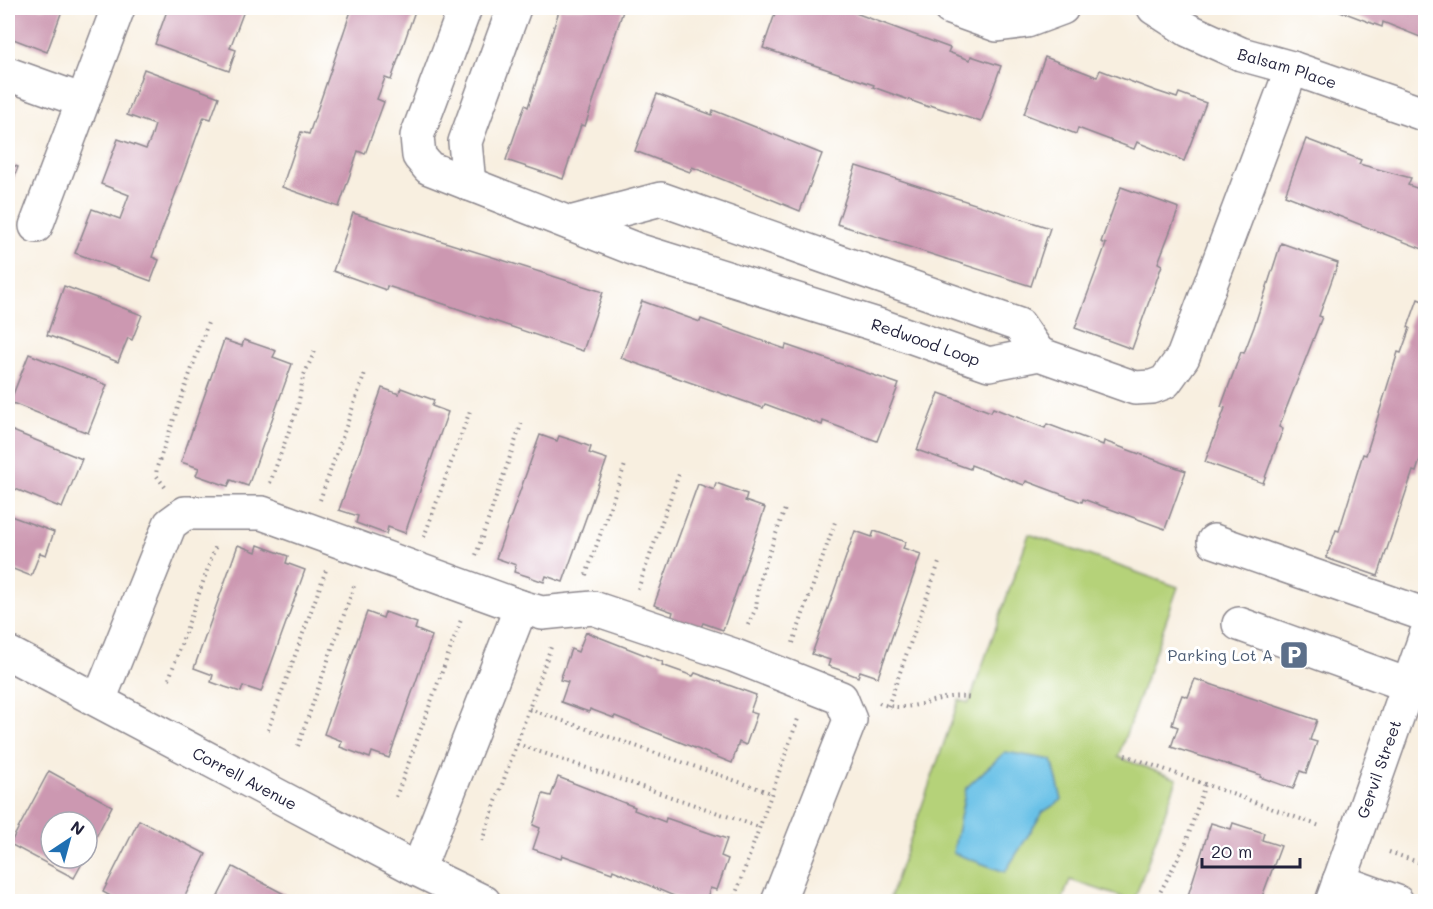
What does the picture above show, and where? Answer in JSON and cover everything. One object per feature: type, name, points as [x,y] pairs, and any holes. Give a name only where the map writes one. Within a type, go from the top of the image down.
[{"type":"street","points":[[36,226],[118,8]]},
{"type":"street","name":"Redwood Loop","points":[[465,8],[417,136],[416,149],[423,164],[429,168],[640,250],[884,327],[989,364],[1039,354]]},
{"type":"street","points":[[469,184],[465,142],[514,8]]},
{"type":"street","points":[[950,8],[997,25],[1027,21],[1062,8]]},
{"type":"street","name":"Balsam Place","points":[[1154,8],[1188,30],[1241,54],[1292,68],[1425,115]]},
{"type":"street","points":[[570,223],[661,199],[1019,325],[1039,354],[1135,388],[1152,387],[1165,382],[1176,371],[1292,68]]},
{"type":"street","points":[[8,74],[83,101]]},
{"type":"street","points":[[99,700],[170,524],[185,513],[262,513],[521,607],[542,613],[593,608],[733,656],[841,698],[850,720],[778,902]]},
{"type":"street","points":[[1214,541],[1425,615]]},
{"type":"street","points":[[418,870],[521,607]]},
{"type":"street","points":[[1239,624],[1419,662]]},
{"type":"street","name":"Correll Avenue","points":[[8,653],[479,900]]},
{"type":"street","name":"Gervil Street","points":[[1335,891],[1419,662]]},
{"type":"street","points":[[1335,891],[1397,902]]},
{"type":"path","points":[[168,490],[158,479],[157,467],[209,320]]},
{"type":"path","points":[[266,493],[298,406],[303,377],[315,351]]},
{"type":"path","points":[[317,510],[365,373]]},
{"type":"path","points":[[420,548],[471,408]]},
{"type":"path","points":[[472,566],[522,422]]},
{"type":"path","points":[[583,585],[625,465]]},
{"type":"path","points":[[637,592],[679,474]]},
{"type":"path","points":[[743,631],[756,608],[759,581],[784,509]]},
{"type":"path","points":[[792,646],[835,522]]},
{"type":"path","points":[[169,679],[219,536]]},
{"type":"path","points":[[888,706],[940,560]]},
{"type":"path","points":[[268,730],[330,561]]},
{"type":"path","points":[[298,746],[359,572]]},
{"type":"path","points":[[396,796],[463,612]]},
{"type":"path","points":[[482,842],[551,647]]},
{"type":"path","points":[[869,699],[888,706],[906,708],[952,695],[970,698]]},
{"type":"path","points":[[529,709],[771,793]]},
{"type":"path","points":[[733,902],[799,714]]},
{"type":"path","points":[[517,744],[759,827]]},
{"type":"path","points":[[1125,755],[1166,772],[1320,826]]},
{"type":"path","points":[[1155,902],[1186,843],[1205,784]]},
{"type":"path","points":[[1389,852],[1425,864]]},
{"type":"green space","points":[[1029,534],[1178,587],[1118,757],[1177,779],[1134,901],[1070,880],[1062,901],[903,902],[890,897],[959,700],[969,703]]},
{"type":"water","points":[[1005,752],[1052,760],[1062,800],[1043,812],[1005,872],[953,853],[966,788]]},
{"type":"building","points":[[8,8],[63,8],[47,52],[8,37]]},
{"type":"building","points":[[168,8],[245,8],[230,48],[236,50],[229,71],[155,44]]},
{"type":"building","points":[[352,8],[416,8],[391,80],[385,78],[377,99],[384,102],[365,154],[358,151],[339,207],[282,187],[301,132],[309,134]]},
{"type":"building","points":[[560,8],[624,8],[585,126],[581,125],[563,179],[506,160],[525,105],[528,107]]},
{"type":"building","points":[[777,8],[842,8],[950,48],[948,52],[970,60],[971,56],[1001,66],[981,122],[930,105],[929,107],[873,87],[874,85],[763,48]]},
{"type":"building","points":[[1332,8],[1425,8],[1425,39],[1383,22],[1382,27]]},
{"type":"building","points":[[1045,57],[1097,77],[1100,70],[1177,98],[1179,93],[1206,103],[1184,161],[1137,142],[1134,149],[1078,128],[1076,134],[1024,114]]},
{"type":"building","points":[[144,69],[219,97],[211,119],[204,117],[152,257],[159,260],[151,281],[75,253],[92,209],[120,219],[129,195],[101,184],[118,139],[146,149],[151,138],[155,125],[127,115]]},
{"type":"building","points":[[657,94],[712,115],[713,110],[822,154],[800,211],[692,167],[690,172],[635,151]]},
{"type":"building","points":[[1306,139],[1361,160],[1359,164],[1411,178],[1408,185],[1425,191],[1425,250],[1285,195]]},
{"type":"building","points":[[8,163],[18,167],[8,194]]},
{"type":"building","points":[[856,166],[1050,228],[1031,286],[837,224]]},
{"type":"building","points":[[1121,187],[1179,208],[1158,263],[1162,265],[1132,349],[1075,328],[1106,244],[1101,242]]},
{"type":"building","points":[[353,213],[603,292],[583,351],[444,304],[387,286],[386,290],[333,271]]},
{"type":"building","points":[[1281,243],[1338,263],[1319,316],[1322,317],[1279,427],[1283,429],[1263,483],[1205,462],[1225,408],[1221,407],[1241,352],[1244,353],[1254,327]]},
{"type":"building","points":[[64,286],[142,315],[132,340],[128,338],[118,362],[47,335]]},
{"type":"building","points":[[1418,299],[1425,302],[1425,444],[1416,472],[1413,471],[1378,576],[1326,558],[1336,530],[1339,531],[1363,454],[1366,455],[1398,352],[1401,353]]},
{"type":"building","points":[[642,301],[785,349],[786,345],[899,384],[877,441],[823,421],[822,425],[765,404],[763,408],[621,358]]},
{"type":"building","points":[[224,340],[242,346],[244,340],[276,351],[273,357],[292,364],[248,486],[231,480],[228,486],[196,475],[199,468],[181,462]]},
{"type":"building","points":[[29,354],[107,385],[88,433],[10,402]]},
{"type":"building","points":[[382,388],[399,394],[401,388],[434,400],[432,406],[448,412],[405,533],[388,527],[386,534],[356,523],[358,516],[339,510]]},
{"type":"building","points":[[939,393],[991,412],[993,408],[1045,428],[1047,424],[1103,445],[1104,441],[1186,471],[1165,529],[1083,499],[1082,502],[1026,481],[1024,485],[971,465],[970,469],[917,450]]},
{"type":"building","points":[[8,429],[82,459],[62,508],[8,486]]},
{"type":"building","points":[[540,435],[557,441],[559,436],[575,441],[591,447],[589,453],[607,459],[563,582],[546,576],[544,582],[514,572],[516,565],[496,558]]},
{"type":"building","points":[[716,483],[747,494],[745,501],[765,508],[723,630],[703,623],[700,629],[671,619],[673,612],[654,605],[698,484],[714,490]]},
{"type":"building","points":[[8,515],[54,532],[46,555],[40,553],[31,576],[8,567]]},
{"type":"building","points":[[855,531],[872,537],[874,531],[906,542],[903,548],[921,554],[878,677],[860,671],[858,677],[828,666],[830,660],[812,654]]},
{"type":"building","points":[[238,545],[256,552],[258,545],[288,556],[286,563],[305,570],[261,692],[243,686],[241,692],[211,682],[213,675],[194,668]]},
{"type":"building","points":[[367,612],[383,618],[385,612],[417,623],[415,629],[432,636],[389,758],[372,752],[370,758],[340,747],[342,741],[324,734]]},
{"type":"building","points":[[586,632],[663,662],[662,665],[693,676],[695,673],[756,695],[750,712],[757,714],[746,745],[739,742],[732,763],[615,716],[614,718],[590,709],[589,712],[561,702],[568,682],[560,680],[571,649],[578,652]]},
{"type":"building","points":[[1195,679],[1317,720],[1310,740],[1317,742],[1306,773],[1300,771],[1293,789],[1260,777],[1261,775],[1171,747],[1178,727],[1172,725],[1176,711],[1182,695],[1188,697]]},
{"type":"building","points":[[49,771],[112,806],[99,831],[99,810],[39,810],[39,859],[10,844]]},
{"type":"building","points":[[558,777],[635,807],[634,810],[665,822],[666,818],[727,839],[721,856],[728,859],[717,890],[710,888],[706,902],[688,902],[613,870],[612,873],[562,855],[561,859],[533,849],[540,828],[533,825],[543,794],[551,796]]},
{"type":"building","points":[[139,820],[206,854],[182,902],[121,902],[103,892]]},
{"type":"building","points":[[1211,823],[1231,829],[1233,823],[1264,833],[1262,840],[1281,846],[1260,902],[1186,902]]},
{"type":"building","points":[[233,867],[267,885],[299,902],[215,902]]},
{"type":"building","points":[[59,870],[78,870],[74,878]]},
{"type":"place","name":"Parking Lot A","points":[[1294,655]]}]
